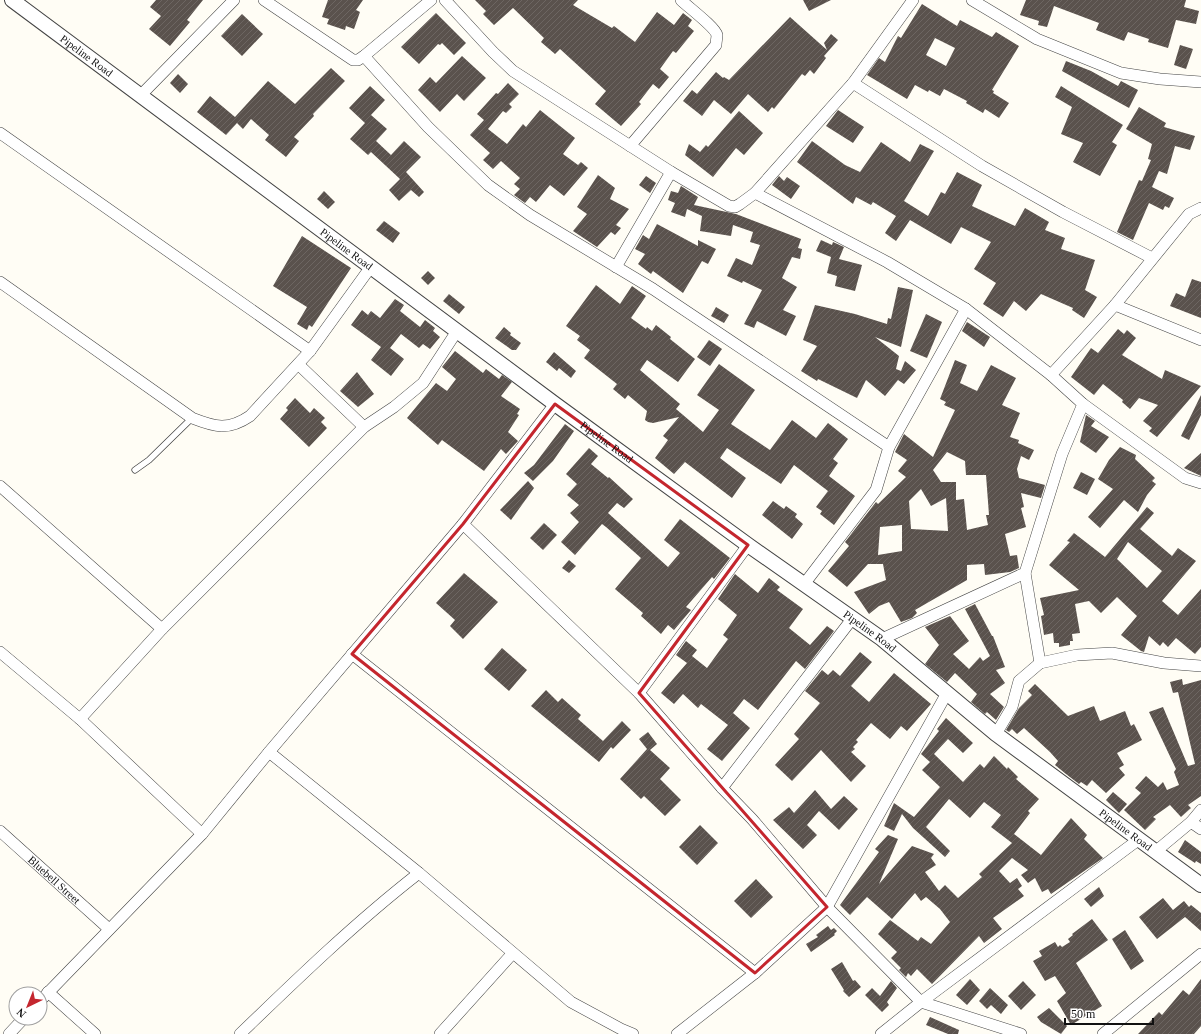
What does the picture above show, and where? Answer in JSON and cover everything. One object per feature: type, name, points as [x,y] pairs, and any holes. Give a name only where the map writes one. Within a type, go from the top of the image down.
[{"type":"street","name":"Pipeline Road","points":[[12,0],[370,268],[748,545],[882,640],[996,734],[1201,886]]},
{"type":"street","points":[[141,96],[234,0]]},
{"type":"street","points":[[264,0],[348,58],[358,60],[431,0]]},
{"type":"street","points":[[445,0],[493,52],[513,71],[671,172],[729,206],[735,207],[755,193],[853,83],[913,0]]},
{"type":"street","points":[[630,146],[716,45],[717,36],[711,26],[698,17],[681,0]]},
{"type":"street","points":[[972,0],[1038,39],[1121,73],[1160,79],[1201,82]]},
{"type":"street","points":[[364,56],[428,127],[488,185],[530,215],[569,236],[616,267],[679,305],[889,448]]},
{"type":"street","points":[[853,83],[982,166],[1063,212],[1152,258]]},
{"type":"street","points":[[0,133],[310,351]]},
{"type":"street","points":[[616,267],[671,172]]},
{"type":"street","points":[[755,193],[887,262],[966,310],[1051,375],[1083,404],[1185,478],[1201,483]]},
{"type":"street","points":[[1051,375],[1115,304],[1189,214],[1201,208]]},
{"type":"street","points":[[0,282],[192,418],[215,427],[239,424],[250,416],[299,365],[370,268]]},
{"type":"street","points":[[1115,304],[1201,340]]},
{"type":"street","points":[[805,584],[876,490],[889,448],[966,310]]},
{"type":"street","points":[[80,718],[162,629],[364,427],[394,407],[423,383],[457,331]]},
{"type":"street","points":[[299,365],[364,427]]},
{"type":"street","points":[[95,1034],[48,992],[202,834],[269,752],[463,524],[555,404]]},
{"type":"street","points":[[1040,663],[1025,573],[1062,454],[1083,404]]},
{"type":"street","points":[[0,486],[162,629]]},
{"type":"street","points":[[463,524],[639,693],[722,788],[752,819],[827,907],[921,1002],[1021,1034]]},
{"type":"street","points":[[639,693],[748,545]]},
{"type":"street","points":[[882,640],[1025,573]]},
{"type":"street","points":[[722,788],[852,619]]},
{"type":"street","points":[[0,652],[80,718],[202,834]]},
{"type":"street","points":[[996,734],[1012,707],[1020,681],[1040,663],[1078,655],[1112,653],[1164,663],[1201,666]]},
{"type":"street","points":[[352,654],[755,973]]},
{"type":"street","points":[[677,1034],[755,973],[827,907],[947,693]]},
{"type":"street","points":[[269,752],[419,873],[512,954],[571,1002],[620,1029],[633,1034]]},
{"type":"street","points":[[1155,852],[1191,822],[1201,810]]},
{"type":"street","points":[[1191,822],[1201,829]]},
{"type":"street","name":"Bluebell Street","points":[[0,831],[109,929]]},
{"type":"street","points":[[881,1034],[921,1002],[1138,840]]},
{"type":"street","points":[[240,1034],[305,971],[374,908],[419,873]]},
{"type":"street","points":[[440,1034],[512,954]]},
{"type":"street","points":[[1103,1034],[1201,954]]},
{"type":"street","points":[[9,1034],[16,1026]]},
{"type":"lane","points":[[135,470],[149,460],[192,418]]},
{"type":"highlighted area","points":[[555,404],[748,545],[639,693],[827,907],[755,973],[352,654],[463,524]]},
{"type":"building","points":[[156,0],[203,0],[187,20],[190,22],[170,46],[149,29],[161,16],[150,7]]},
{"type":"building","points":[[328,0],[363,0],[356,10],[360,12],[354,29],[346,26],[345,30],[327,24],[329,19],[322,17]]},
{"type":"building","points":[[475,0],[578,0],[573,5],[612,28],[614,26],[635,42],[657,12],[674,25],[683,13],[692,20],[688,26],[694,31],[676,53],[673,51],[660,69],[669,77],[659,89],[653,84],[639,102],[641,104],[621,126],[595,104],[606,91],[560,49],[555,54],[541,42],[544,38],[513,8],[494,25],[483,14],[486,11]]},
{"type":"building","points":[[803,0],[831,0],[809,11]]},
{"type":"building","points":[[1026,0],[1186,0],[1184,7],[1199,11],[1196,24],[1176,20],[1168,48],[1148,42],[1149,39],[1128,32],[1124,41],[1096,30],[1099,23],[1054,6],[1047,27],[1038,25],[1039,21],[1020,15]]},
{"type":"building","points":[[922,4],[957,26],[960,20],[992,37],[996,32],[1019,46],[992,90],[994,91],[993,93],[1009,103],[999,118],[985,109],[983,113],[966,103],[967,101],[944,89],[940,96],[915,85],[907,99],[867,75],[879,58],[885,62],[898,36],[901,38]],"holes":[[[935,38],[955,48],[946,66],[926,55]]]},
{"type":"building","points":[[436,13],[466,43],[454,55],[442,43],[440,45],[438,44],[419,64],[401,47]]},
{"type":"building","points":[[242,14],[263,34],[242,56],[221,36]]},
{"type":"building","points":[[790,17],[827,50],[824,43],[831,34],[838,40],[824,56],[826,58],[814,74],[810,70],[805,76],[802,74],[774,109],[772,107],[768,112],[748,94],[731,114],[714,100],[702,116],[683,101],[692,90],[697,94],[716,72],[723,78],[724,77],[729,80]]},
{"type":"building","points":[[1180,45],[1193,49],[1186,69],[1174,65]]},
{"type":"building","points":[[462,56],[486,78],[464,101],[457,94],[440,112],[418,90],[430,77],[436,83]]},
{"type":"building","points":[[1066,61],[1091,71],[1118,86],[1121,81],[1138,90],[1129,108],[1062,71]]},
{"type":"building","points":[[331,68],[345,81],[313,114],[314,116],[294,137],[299,141],[286,157],[265,140],[269,135],[251,119],[243,129],[237,123],[226,135],[197,112],[210,96],[235,117],[268,81],[295,104]]},
{"type":"building","points":[[178,74],[188,84],[180,93],[170,83]]},
{"type":"building","points":[[508,83],[519,94],[509,104],[512,107],[506,113],[503,111],[488,129],[507,144],[523,124],[526,127],[540,110],[575,138],[563,154],[578,165],[581,162],[588,168],[564,196],[550,185],[536,202],[530,197],[525,203],[514,195],[520,189],[514,184],[520,178],[501,161],[493,169],[483,160],[490,153],[470,135],[484,120],[477,114],[496,93],[498,94]]},
{"type":"building","points":[[370,86],[385,100],[371,115],[387,129],[376,141],[391,155],[404,141],[421,157],[406,172],[424,192],[419,197],[411,190],[399,201],[389,190],[400,179],[371,152],[368,155],[350,139],[365,123],[349,108]]},
{"type":"building","points":[[1061,86],[1123,125],[1112,142],[1117,145],[1100,176],[1073,162],[1083,143],[1061,134],[1072,107],[1055,97]]},
{"type":"building","points":[[1139,107],[1166,123],[1164,127],[1195,136],[1190,150],[1175,146],[1167,174],[1159,171],[1152,187],[1174,198],[1169,208],[1165,206],[1163,210],[1149,203],[1133,240],[1117,232],[1139,180],[1142,181],[1151,160],[1148,159],[1152,144],[1126,129]]},
{"type":"building","points":[[838,110],[864,127],[853,143],[826,126]]},
{"type":"building","points":[[739,111],[763,133],[744,155],[736,148],[713,177],[685,155],[689,144],[700,152],[706,145],[708,147]]},
{"type":"building","points":[[812,141],[845,165],[860,172],[881,142],[910,162],[920,144],[934,151],[904,201],[928,216],[941,192],[945,194],[957,172],[982,185],[972,206],[1015,226],[1025,208],[1049,222],[1045,230],[1065,238],[1061,249],[1095,260],[1085,290],[1097,297],[1084,318],[1072,310],[1073,308],[1041,294],[1026,311],[1014,301],[1003,317],[983,304],[996,283],[974,269],[991,242],[961,227],[951,244],[910,220],[896,241],[885,233],[896,216],[873,202],[871,205],[856,197],[853,204],[797,162]]},
{"type":"building","points":[[598,175],[615,188],[610,199],[629,209],[616,225],[621,228],[615,235],[611,232],[597,247],[573,231],[587,214],[577,207]]},
{"type":"building","points":[[646,176],[656,183],[650,193],[639,185]]},
{"type":"building","points":[[779,176],[784,181],[787,177],[800,186],[791,199],[772,185]]},
{"type":"building","points":[[681,186],[698,197],[694,205],[736,214],[801,239],[798,248],[802,249],[800,259],[792,257],[782,278],[797,287],[783,310],[796,316],[786,336],[757,321],[754,328],[744,324],[762,290],[743,281],[742,283],[727,276],[736,258],[752,265],[760,245],[750,242],[753,232],[733,225],[731,236],[700,231],[702,216],[687,209],[685,217],[671,212],[675,203],[668,200],[671,191],[678,193]]},
{"type":"building","points":[[324,191],[335,202],[328,209],[317,199]]},
{"type":"building","points":[[384,221],[400,233],[393,243],[376,230]]},
{"type":"building","points":[[657,224],[698,246],[698,240],[716,249],[708,264],[702,261],[683,293],[653,271],[651,274],[638,264],[645,254],[635,249],[643,235],[649,239]]},
{"type":"building","points":[[302,236],[351,268],[312,327],[309,325],[307,330],[297,324],[307,307],[273,286]]},
{"type":"building","points":[[821,240],[832,245],[833,242],[844,247],[839,259],[862,265],[855,291],[835,286],[837,276],[827,273],[831,257],[816,251]]},
{"type":"building","points":[[428,271],[435,278],[428,285],[421,278]]},
{"type":"building","points":[[1192,279],[1201,282],[1201,318],[1170,306],[1176,293],[1185,297]]},
{"type":"building","points":[[596,285],[620,304],[632,286],[646,296],[631,318],[646,329],[647,327],[652,331],[656,325],[671,337],[670,339],[695,359],[678,382],[647,360],[640,370],[680,404],[676,409],[703,432],[719,410],[697,395],[719,364],[755,390],[731,424],[770,450],[792,420],[816,438],[828,423],[848,439],[833,459],[838,463],[829,476],[855,496],[834,525],[820,514],[822,511],[816,507],[828,491],[794,465],[781,484],[727,448],[720,458],[746,478],[732,498],[685,462],[674,474],[655,458],[668,440],[663,436],[679,417],[653,423],[645,420],[647,411],[628,395],[625,399],[613,389],[617,384],[584,358],[590,350],[577,340],[580,336],[566,326]]},
{"type":"building","points":[[898,287],[913,290],[901,347],[875,337],[899,356],[896,369],[901,371],[905,361],[916,370],[904,384],[898,380],[885,396],[866,380],[857,398],[818,379],[817,381],[801,371],[817,346],[803,340],[815,305],[855,314],[887,324],[888,318],[891,319]]},
{"type":"building","points":[[449,294],[465,307],[459,314],[443,301]]},
{"type":"building","points":[[395,299],[404,305],[400,311],[420,327],[425,320],[435,328],[433,331],[440,337],[430,349],[423,344],[419,348],[401,334],[390,348],[404,359],[391,376],[371,360],[381,347],[351,325],[362,310],[368,315],[371,311],[380,318]]},
{"type":"building","points":[[716,307],[729,315],[724,323],[711,316]]},
{"type":"building","points":[[926,314],[942,322],[927,358],[910,351]]},
{"type":"building","points":[[967,322],[990,337],[984,347],[962,331]]},
{"type":"building","points":[[504,327],[511,333],[510,335],[521,343],[516,350],[512,350],[495,338]]},
{"type":"building","points":[[1118,329],[1124,334],[1127,330],[1136,338],[1122,355],[1162,379],[1165,370],[1201,386],[1157,437],[1149,431],[1152,428],[1143,421],[1158,405],[1139,398],[1130,409],[1122,402],[1123,400],[1103,384],[1094,395],[1071,377],[1091,348],[1098,353]]},
{"type":"building","points":[[709,340],[722,349],[710,366],[697,357]]},
{"type":"building","points":[[455,351],[483,373],[486,369],[499,379],[502,375],[512,382],[501,396],[520,409],[517,414],[519,415],[508,432],[518,441],[506,454],[501,449],[484,471],[442,440],[438,445],[407,418],[436,383],[447,391],[456,379],[442,367]]},
{"type":"building","points":[[554,352],[576,371],[571,378],[559,368],[557,371],[546,362]]},
{"type":"building","points":[[955,360],[967,365],[960,383],[977,391],[991,365],[1016,378],[1002,405],[1020,413],[1010,437],[1019,440],[1018,443],[1034,450],[1029,460],[1021,456],[1017,469],[1019,478],[1045,485],[1041,498],[1021,493],[1024,507],[1021,508],[1026,527],[1005,534],[1010,556],[1017,555],[1019,568],[1010,572],[985,575],[984,564],[967,565],[967,580],[915,610],[917,613],[912,618],[901,622],[889,602],[879,606],[869,614],[854,592],[886,580],[883,564],[868,564],[847,587],[828,571],[849,546],[845,542],[876,502],[878,504],[906,477],[898,471],[907,460],[895,452],[904,434],[933,457],[955,410],[944,405],[946,402],[940,399]],"holes":[[[947,452],[965,461],[966,475],[986,475],[989,515],[986,515],[988,525],[967,530],[964,499],[956,500],[956,482],[941,482],[933,470]],[[921,489],[931,506],[946,498],[948,531],[911,529],[909,501]],[[902,525],[902,551],[878,555],[880,527]]]},
{"type":"building","points":[[357,372],[374,394],[358,407],[340,391]]},
{"type":"building","points":[[1201,395],[1201,415],[1189,440],[1181,436]]},
{"type":"building","points":[[295,398],[310,413],[314,408],[325,418],[321,422],[327,428],[309,447],[280,419],[288,410],[286,408]]},
{"type":"building","points":[[1086,415],[1095,421],[1091,426],[1109,437],[1096,453],[1080,442]]},
{"type":"building","points":[[565,424],[574,431],[553,461],[533,481],[524,473],[534,465]]},
{"type":"building","points":[[1120,447],[1136,455],[1135,459],[1155,478],[1152,481],[1156,484],[1147,495],[1138,512],[1124,500],[1100,528],[1088,517],[1113,489],[1098,479],[1109,460]]},
{"type":"building","points":[[589,448],[598,456],[591,464],[608,478],[609,477],[633,499],[624,508],[617,503],[608,513],[668,567],[680,553],[664,540],[680,519],[730,558],[714,579],[712,577],[686,607],[691,610],[674,630],[668,625],[661,634],[641,616],[643,613],[615,589],[641,558],[606,527],[602,524],[575,555],[561,542],[579,522],[570,513],[579,505],[567,495],[577,484],[566,474]]},
{"type":"building","points":[[1201,453],[1201,476],[1184,468]]},
{"type":"building","points":[[1081,472],[1095,479],[1087,495],[1073,488]]},
{"type":"building","points":[[528,481],[534,488],[511,520],[500,510]]},
{"type":"building","points":[[773,501],[784,509],[786,506],[797,514],[795,517],[803,524],[792,539],[762,515]]},
{"type":"building","points":[[1147,507],[1154,513],[1140,529],[1172,556],[1178,548],[1196,561],[1162,601],[1178,615],[1201,589],[1201,647],[1195,654],[1176,638],[1168,647],[1163,642],[1160,646],[1149,636],[1144,652],[1141,651],[1121,635],[1137,616],[1117,597],[1101,613],[1089,601],[1075,604],[1080,633],[1072,634],[1073,641],[1070,641],[1070,645],[1059,647],[1059,643],[1054,643],[1053,633],[1044,635],[1041,616],[1044,615],[1040,598],[1079,590],[1049,565],[1070,542],[1067,541],[1074,533],[1105,557]],"holes":[[[1128,542],[1162,571],[1147,588],[1117,559]]]},
{"type":"building","points":[[544,523],[557,535],[543,550],[530,538]]},
{"type":"building","points":[[569,560],[576,566],[569,573],[562,568]]},
{"type":"building","points":[[464,573],[498,602],[463,639],[450,626],[455,620],[436,603]]},
{"type":"building","points":[[735,574],[758,593],[769,578],[780,587],[777,590],[803,609],[789,628],[810,645],[827,626],[834,631],[805,669],[796,661],[758,710],[744,699],[733,713],[750,728],[722,761],[707,749],[728,725],[701,704],[698,708],[683,694],[674,704],[661,693],[687,663],[676,655],[686,641],[697,650],[692,656],[707,668],[728,639],[723,635],[737,615],[718,599]]},
{"type":"building","points":[[975,604],[993,636],[1005,667],[996,670],[1005,683],[990,694],[1004,707],[996,720],[987,712],[985,714],[971,702],[977,694],[955,673],[947,682],[925,664],[939,645],[925,627],[950,616],[969,641],[953,654],[969,669],[980,657],[983,661],[990,656],[965,609]]},
{"type":"building","points":[[502,648],[527,670],[509,691],[484,669]]},
{"type":"building","points":[[860,652],[872,662],[851,686],[869,702],[894,673],[931,704],[907,731],[901,726],[890,739],[871,723],[856,740],[858,742],[853,747],[855,749],[851,752],[866,766],[851,782],[821,750],[792,781],[775,765],[799,739],[794,734],[820,703],[805,691],[822,670],[828,675],[833,670],[840,676]]},
{"type":"building","points":[[1182,679],[1183,685],[1201,680],[1201,796],[1188,805],[1191,808],[1181,817],[1170,805],[1153,817],[1156,819],[1145,830],[1124,810],[1141,793],[1135,788],[1146,776],[1158,787],[1163,782],[1167,790],[1179,785],[1174,772],[1176,769],[1149,712],[1163,707],[1188,766],[1195,764],[1178,692],[1173,693],[1170,682]]},
{"type":"building","points":[[1035,684],[1068,716],[1094,706],[1100,721],[1125,711],[1131,726],[1134,724],[1142,740],[1117,753],[1124,765],[1119,768],[1125,775],[1106,793],[1092,780],[1087,786],[1081,782],[1079,784],[1066,774],[1055,765],[1058,761],[1050,752],[1024,728],[1017,734],[1012,729],[1009,732],[1006,730],[1019,708],[1032,695],[1028,691]]},
{"type":"building","points":[[546,690],[558,702],[562,698],[581,715],[578,719],[603,741],[622,721],[631,730],[613,749],[611,747],[599,762],[531,706]]},
{"type":"building","points":[[946,718],[973,743],[963,753],[948,739],[934,754],[963,782],[980,764],[984,768],[994,756],[1007,769],[1008,767],[1018,777],[1016,779],[1039,799],[1028,811],[1030,813],[1014,834],[1041,855],[1071,818],[1087,835],[1084,839],[1103,858],[1051,894],[1048,889],[1042,892],[1035,878],[1028,883],[1021,875],[1028,870],[1012,858],[999,871],[1010,883],[1017,878],[1022,886],[1018,889],[1024,896],[993,918],[1002,929],[984,943],[979,936],[932,984],[917,969],[911,976],[908,973],[906,977],[899,970],[901,968],[891,958],[897,952],[878,934],[890,920],[918,941],[921,937],[931,944],[950,922],[940,909],[926,897],[921,901],[915,893],[892,919],[867,897],[850,915],[840,905],[879,852],[875,849],[888,835],[898,839],[879,884],[912,846],[934,854],[931,858],[936,865],[925,872],[939,891],[945,885],[958,898],[982,877],[979,874],[1012,843],[991,827],[1001,815],[984,802],[970,818],[949,799],[926,827],[950,851],[945,857],[913,828],[902,814],[894,831],[884,826],[894,803],[914,817],[940,787],[922,770],[930,762],[921,754],[939,731],[937,729]]},
{"type":"building","points":[[648,732],[657,744],[650,750],[670,768],[660,779],[681,800],[665,816],[644,796],[641,799],[620,779],[647,749],[639,739]]},
{"type":"building","points":[[815,790],[831,809],[844,796],[858,809],[839,830],[819,811],[807,825],[817,835],[803,849],[773,820],[789,807],[794,813]]},
{"type":"building","points":[[1113,792],[1127,804],[1119,813],[1106,800]]},
{"type":"building","points":[[700,825],[718,843],[697,865],[679,847]]},
{"type":"building","points":[[1185,840],[1201,852],[1201,864],[1196,861],[1195,863],[1178,852]]},
{"type":"building","points":[[756,879],[773,897],[751,918],[734,901]]},
{"type":"building","points":[[1099,887],[1104,896],[1091,907],[1084,899]]},
{"type":"building","points":[[1163,898],[1173,910],[1184,901],[1189,907],[1191,905],[1201,913],[1201,931],[1185,917],[1157,939],[1139,917]]},
{"type":"building","points":[[1092,919],[1108,940],[1076,963],[1102,1006],[1071,1025],[1057,1001],[1066,993],[1055,976],[1045,981],[1033,961],[1042,956],[1039,951],[1055,942],[1058,947],[1060,945],[1062,947],[1070,942],[1068,939],[1073,935],[1072,934]]},
{"type":"building","points":[[828,926],[831,930],[834,928],[837,931],[834,934],[835,935],[811,952],[806,944],[818,937],[816,935]]},
{"type":"building","points":[[1125,930],[1144,961],[1131,970],[1112,939]]},
{"type":"building","points":[[842,962],[853,981],[855,980],[861,987],[849,997],[843,991],[844,990],[831,969]]},
{"type":"building","points":[[970,979],[980,990],[967,1005],[956,995]]},
{"type":"building","points":[[1201,979],[1201,1026],[1194,1034],[1138,1034],[1159,1012],[1162,1015],[1183,990],[1189,995]]},
{"type":"building","points":[[891,981],[897,988],[887,1002],[889,1005],[882,1012],[865,995],[872,988],[880,996]]},
{"type":"building","points":[[1023,981],[1036,995],[1021,1010],[1008,996]]},
{"type":"building","points":[[990,988],[1008,1005],[1001,1014],[991,1005],[987,1009],[979,1001]]},
{"type":"building","points":[[1049,1008],[1067,1026],[1061,1034],[1041,1022],[1037,1017]]},
{"type":"building","points":[[930,1017],[959,1030],[958,1034],[948,1034],[926,1025]]}]
